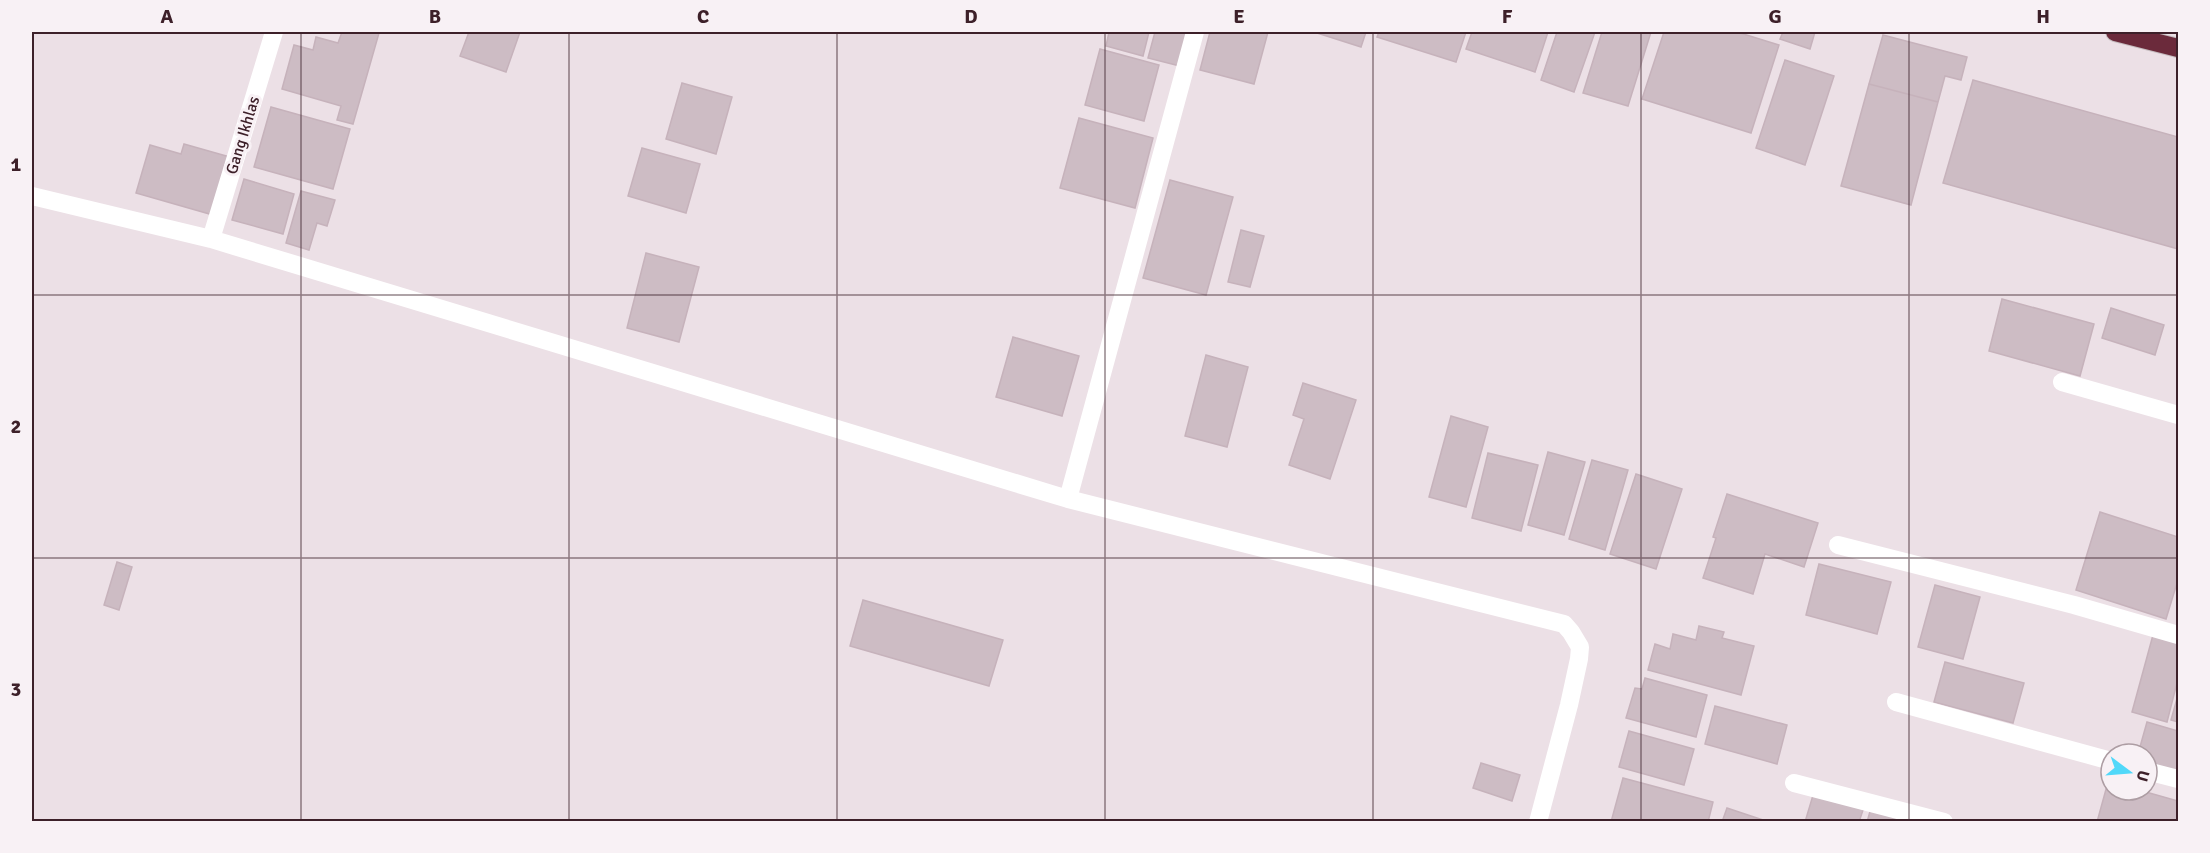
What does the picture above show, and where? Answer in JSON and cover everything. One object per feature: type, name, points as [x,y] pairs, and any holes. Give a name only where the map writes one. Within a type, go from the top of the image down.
[{"type":"highway","points":[[2115,32],[2178,48]]},
{"type":"street","name":"Gang Ikhlas","points":[[211,239],[274,32]]},
{"type":"street","points":[[1068,499],[1195,32]]},
{"type":"street","points":[[32,196],[211,239],[1068,499],[1564,624],[1576,638],[1580,647],[1579,659],[1538,822]]},
{"type":"street","points":[[2062,382],[2178,415]]},
{"type":"street","points":[[1838,545],[2074,605],[2178,635]]},
{"type":"street","points":[[1896,702],[2099,758]]},
{"type":"street","points":[[2159,774],[2178,779]]},
{"type":"street","points":[[1794,783],[1944,822]]},
{"type":"building","points":[[342,32],[379,33],[353,124],[337,120],[341,106],[282,89],[294,45],[313,50],[316,37],[338,43]]},
{"type":"building","points":[[469,32],[520,32],[506,72],[460,56]]},
{"type":"building","points":[[1109,32],[1149,32],[1143,56],[1106,46]]},
{"type":"building","points":[[1155,32],[1193,32],[1184,67],[1148,58]]},
{"type":"building","points":[[1210,32],[1268,32],[1254,84],[1200,70]]},
{"type":"building","points":[[1314,32],[1366,32],[1361,47]]},
{"type":"building","points":[[1379,32],[1466,32],[1456,62],[1377,37]]},
{"type":"building","points":[[1472,32],[1548,32],[1535,72],[1466,49]]},
{"type":"building","points":[[1557,32],[1595,32],[1574,92],[1541,80]]},
{"type":"building","points":[[1602,32],[1651,32],[1628,106],[1583,93]]},
{"type":"building","points":[[1664,32],[1737,32],[1779,45],[1751,133],[1642,99]]},
{"type":"building","points":[[1783,32],[1815,32],[1810,49],[1780,39]]},
{"type":"building","points":[[1883,35],[1967,57],[1961,80],[1945,76],[1938,102],[1869,84]]},
{"type":"building","points":[[1100,49],[1159,65],[1144,121],[1085,105]]},
{"type":"building","points":[[1785,60],[1834,76],[1805,165],[1756,148]]},
{"type":"building","points":[[1973,80],[2178,137],[2178,249],[1943,183]]},
{"type":"building","points":[[682,83],[732,97],[716,154],[666,139]]},
{"type":"building","points":[[1869,84],[1938,102],[1911,205],[1841,186]]},
{"type":"building","points":[[271,107],[350,129],[333,189],[254,167]]},
{"type":"building","points":[[1079,118],[1153,138],[1135,208],[1060,188]]},
{"type":"building","points":[[184,144],[230,157],[213,215],[136,193],[150,145],[181,154]]},
{"type":"building","points":[[642,148],[700,164],[686,213],[628,196]]},
{"type":"building","points":[[244,179],[294,194],[283,234],[232,220]]},
{"type":"building","points":[[1170,180],[1233,197],[1206,295],[1143,278]]},
{"type":"building","points":[[301,191],[335,200],[327,226],[317,223],[309,250],[286,243]]},
{"type":"building","points":[[1241,230],[1264,236],[1250,287],[1228,282]]},
{"type":"building","points":[[646,253],[699,267],[679,342],[627,328]]},
{"type":"building","points":[[2002,299],[2094,324],[2080,376],[1989,351]]},
{"type":"building","points":[[2111,308],[2164,325],[2155,355],[2102,338]]},
{"type":"building","points":[[1013,337],[1079,356],[1062,416],[996,397]]},
{"type":"building","points":[[1206,355],[1248,367],[1227,447],[1185,436]]},
{"type":"building","points":[[1303,383],[1356,400],[1330,479],[1289,465],[1304,419],[1293,415]]},
{"type":"building","points":[[1451,416],[1488,427],[1466,507],[1429,497]]},
{"type":"building","points":[[1548,452],[1585,462],[1564,535],[1528,525]]},
{"type":"building","points":[[1488,453],[1538,465],[1521,531],[1472,518]]},
{"type":"building","points":[[1592,460],[1628,470],[1605,550],[1569,539]]},
{"type":"building","points":[[1636,474],[1682,489],[1656,569],[1610,554]]},
{"type":"building","points":[[1727,494],[1818,523],[1804,567],[1765,554],[1753,594],[1703,578]]},
{"type":"building","points":[[2100,512],[2178,537],[2178,580],[2166,619],[2076,590]]},
{"type":"building","points":[[117,562],[132,567],[119,610],[104,605]]},
{"type":"building","points":[[1819,564],[1891,582],[1877,634],[1806,615]]},
{"type":"building","points":[[1935,585],[1980,597],[1963,659],[1918,647]]},
{"type":"building","points":[[863,600],[1003,640],[989,686],[850,646]]},
{"type":"building","points":[[1699,626],[1724,632],[1722,638],[1754,646],[1741,695],[1648,670],[1655,644],[1670,649],[1673,634],[1696,640]]},
{"type":"building","points":[[2153,635],[2178,642],[2178,679],[2167,722],[2132,712]]},
{"type":"building","points":[[1945,662],[2024,683],[2013,723],[1934,702]]},
{"type":"building","points":[[1645,678],[1707,695],[1696,737],[1626,718],[1635,688],[1642,689]]},
{"type":"building","points":[[2178,695],[2178,722],[2171,720]]},
{"type":"building","points":[[1715,706],[1787,725],[1777,764],[1705,744]]},
{"type":"building","points":[[2147,722],[2178,731],[2178,775],[2159,769],[2159,742],[2141,742]]},
{"type":"building","points":[[1629,731],[1694,749],[1684,785],[1619,767]]},
{"type":"building","points":[[1481,763],[1520,775],[1512,801],[1473,788]]},
{"type":"building","points":[[1623,778],[1713,802],[1708,822],[1611,822]]},
{"type":"building","points":[[1814,792],[1864,807],[1859,822],[1805,822]]},
{"type":"building","points":[[2159,796],[2178,801],[2178,822],[2097,822],[2102,802],[2159,802]]},
{"type":"building","points":[[1727,808],[1769,822],[1722,822]]},
{"type":"building","points":[[1871,808],[1917,822],[1867,822]]}]
